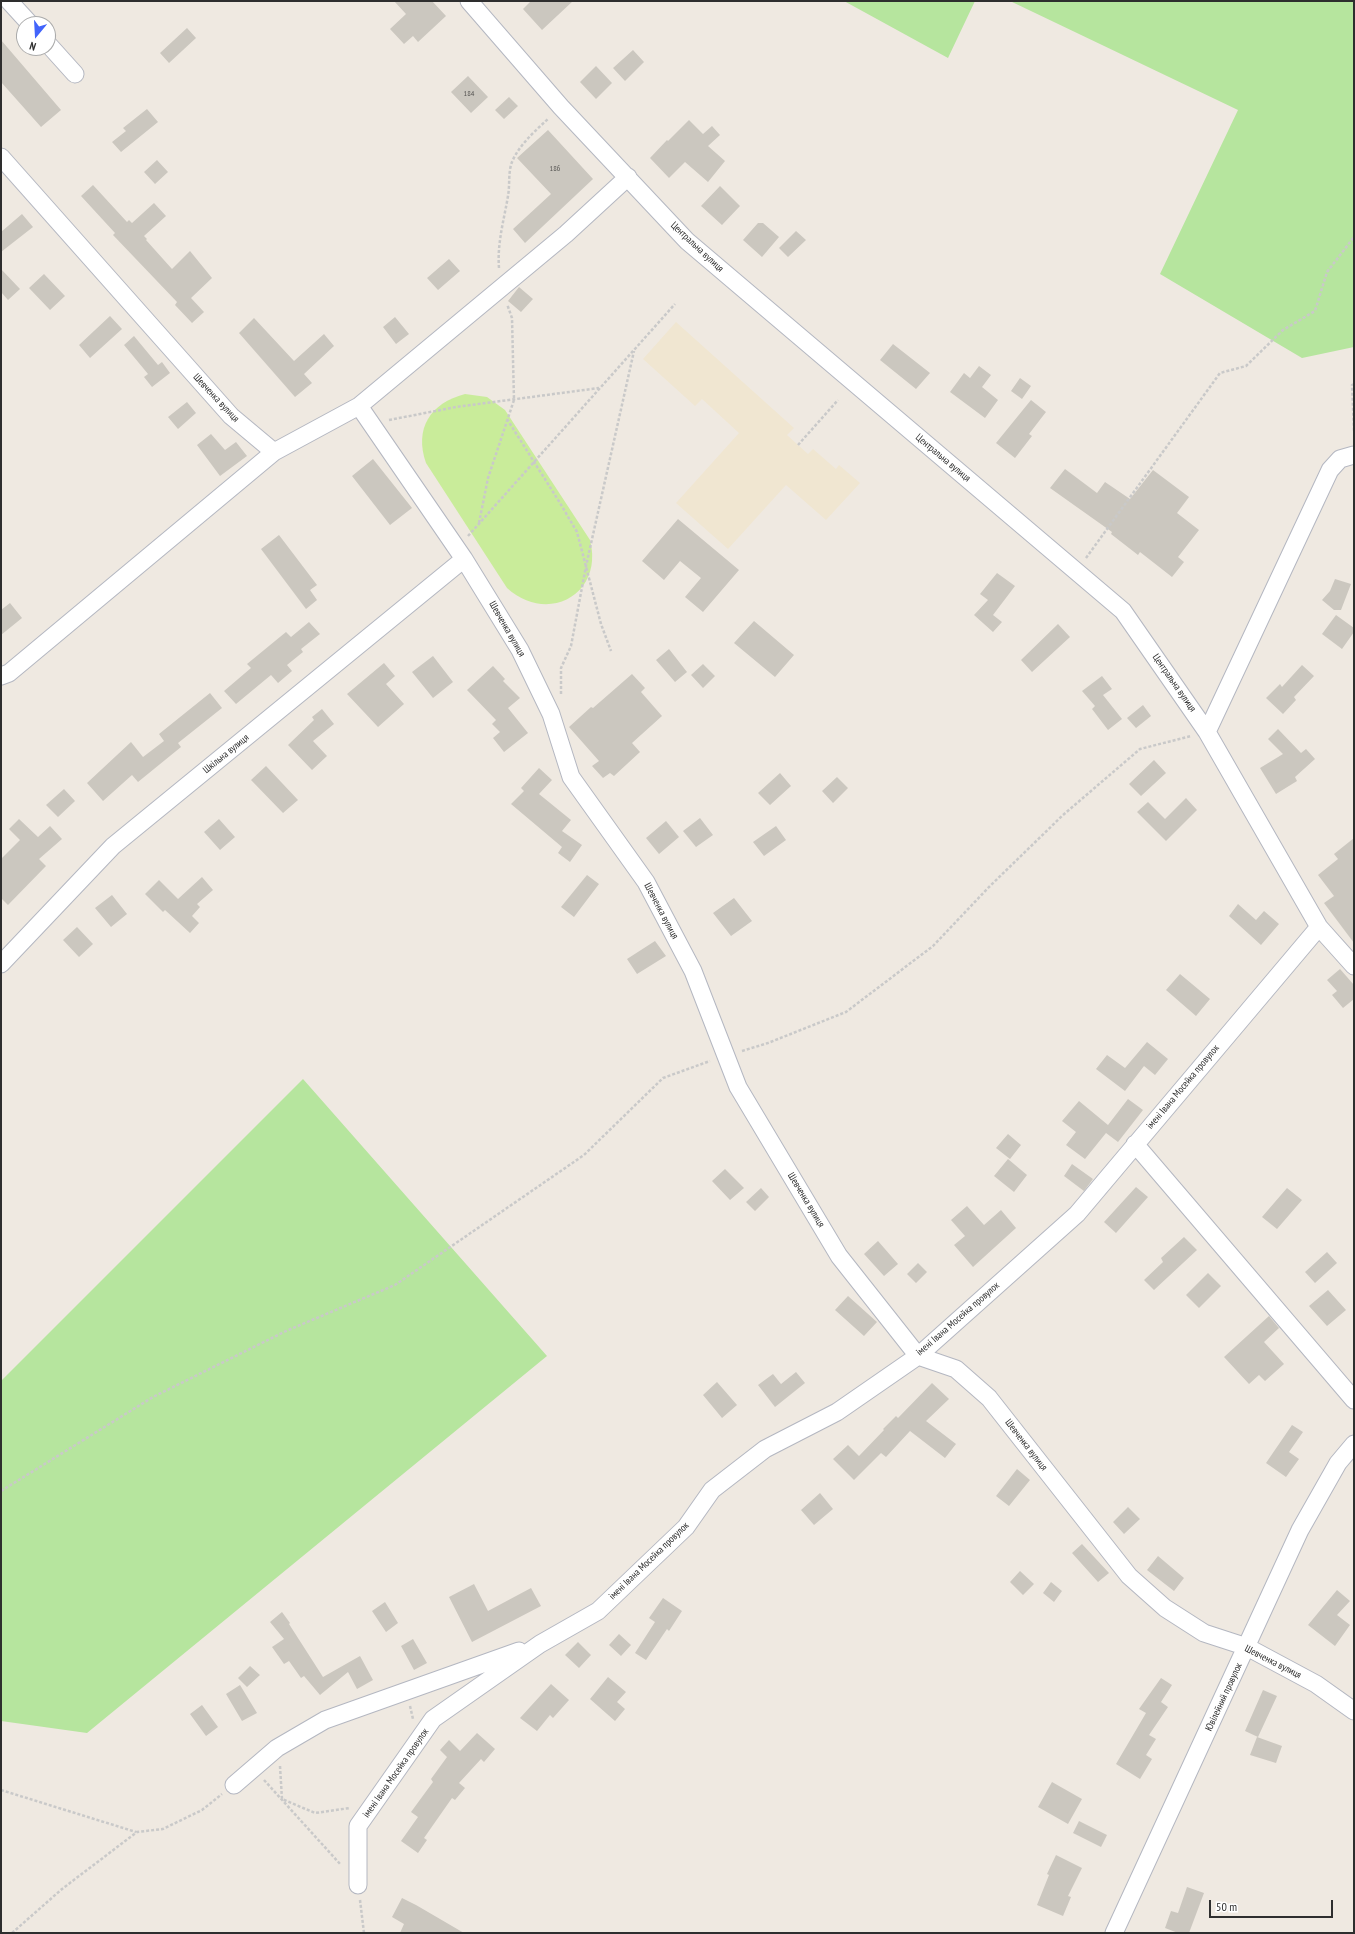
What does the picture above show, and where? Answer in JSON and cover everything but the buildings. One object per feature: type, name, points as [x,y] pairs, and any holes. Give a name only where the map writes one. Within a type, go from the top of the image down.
[{"type":"street","points":[[9,1],[23,16]]},
{"type":"street","name":"Центральна вулиця","points":[[469,1],[561,107],[687,241],[1123,611],[1207,732],[1319,927],[1354,966]]},
{"type":"street","points":[[56,53],[75,74]]},
{"type":"street","name":"Шевченка вулиця","points":[[1,157],[231,416],[274,452]]},
{"type":"street","points":[[1,676],[9,673],[274,452],[359,406],[566,234],[628,178]]},
{"type":"street","name":"Шевченка вулиця","points":[[359,406],[461,553],[520,650],[551,714],[571,777],[646,882],[690,964],[738,1087],[839,1256],[918,1356],[956,1369],[989,1398],[1130,1576],[1140,1585],[1166,1608],[1204,1633],[1247,1647],[1316,1684],[1354,1712]]},
{"type":"street","points":[[1207,732],[1330,470],[1340,459],[1354,455]]},
{"type":"street","name":"Шкільна вулиця","points":[[1,964],[113,846],[461,553]]},
{"type":"street","name":"імені Івана Мосейка провулок","points":[[358,1885],[358,1826],[433,1719],[540,1644],[598,1611],[686,1527],[712,1490],[765,1449],[837,1412],[918,1356],[1077,1214],[1319,927]]},
{"type":"street","points":[[1135,1144],[1354,1400]]},
{"type":"street","name":"Ювілейний провулок","points":[[1114,1933],[1300,1530],[1338,1463],[1354,1444]]},
{"type":"street","name":"імені Івана Мосейка провулок","points":[[234,1784],[277,1748],[325,1720],[540,1644]]},
{"type":"path","points":[[479,523],[488,478],[514,400],[512,318],[500,289],[498,255],[512,164],[520,148],[561,107]]},
{"type":"path","points":[[1076,571],[1220,373],[1246,366],[1283,330],[1315,311],[1327,272],[1354,237]]},
{"type":"path","points":[[461,553],[479,523],[675,304]]},
{"type":"path","points":[[561,695],[561,668],[570,646],[586,566],[634,351]]},
{"type":"path","points":[[1354,384],[1352,385],[1354,431]]},
{"type":"path","points":[[371,423],[411,417],[456,407],[600,388]]},
{"type":"path","points":[[798,445],[838,400]]},
{"type":"path","points":[[507,419],[577,532],[601,624],[611,651]]},
{"type":"path","points":[[1,1491],[153,1397],[286,1331],[395,1285],[584,1155],[663,1078],[726,1055],[768,1043],[846,1012],[933,946],[989,887],[1063,814],[1140,749],[1207,732]]},
{"type":"path","points":[[405,1691],[419,1738]]},
{"type":"path","points":[[280,1765],[282,1799]]},
{"type":"path","points":[[253,1769],[282,1799],[358,1885],[364,1933]]},
{"type":"path","points":[[1,1790],[137,1832],[163,1829],[202,1810],[234,1784]]},
{"type":"path","points":[[282,1799],[315,1814],[375,1802]]},
{"type":"path","points":[[12,1933],[62,1889],[137,1832]]},
{"type":"shaded area","points":[[676,322],[794,428],[787,435],[808,454],[813,449],[836,469],[839,465],[860,483],[826,520],[786,485],[728,549],[676,503],[739,433],[702,399],[695,406],[643,359]]},
{"type":"green space","points":[[844,1],[975,1],[948,58]]},
{"type":"green space","points":[[1010,1],[1354,1],[1354,347],[1302,358],[1160,274],[1238,110]]},
{"type":"green space","points":[[465,394],[487,397],[505,410],[590,540],[592,559],[589,575],[581,589],[569,598],[555,603],[539,604],[523,599],[507,588],[426,463],[422,439],[428,419],[442,404]]},
{"type":"green space","points":[[303,1079],[547,1356],[87,1733],[1,1721],[1,1381]]}]
